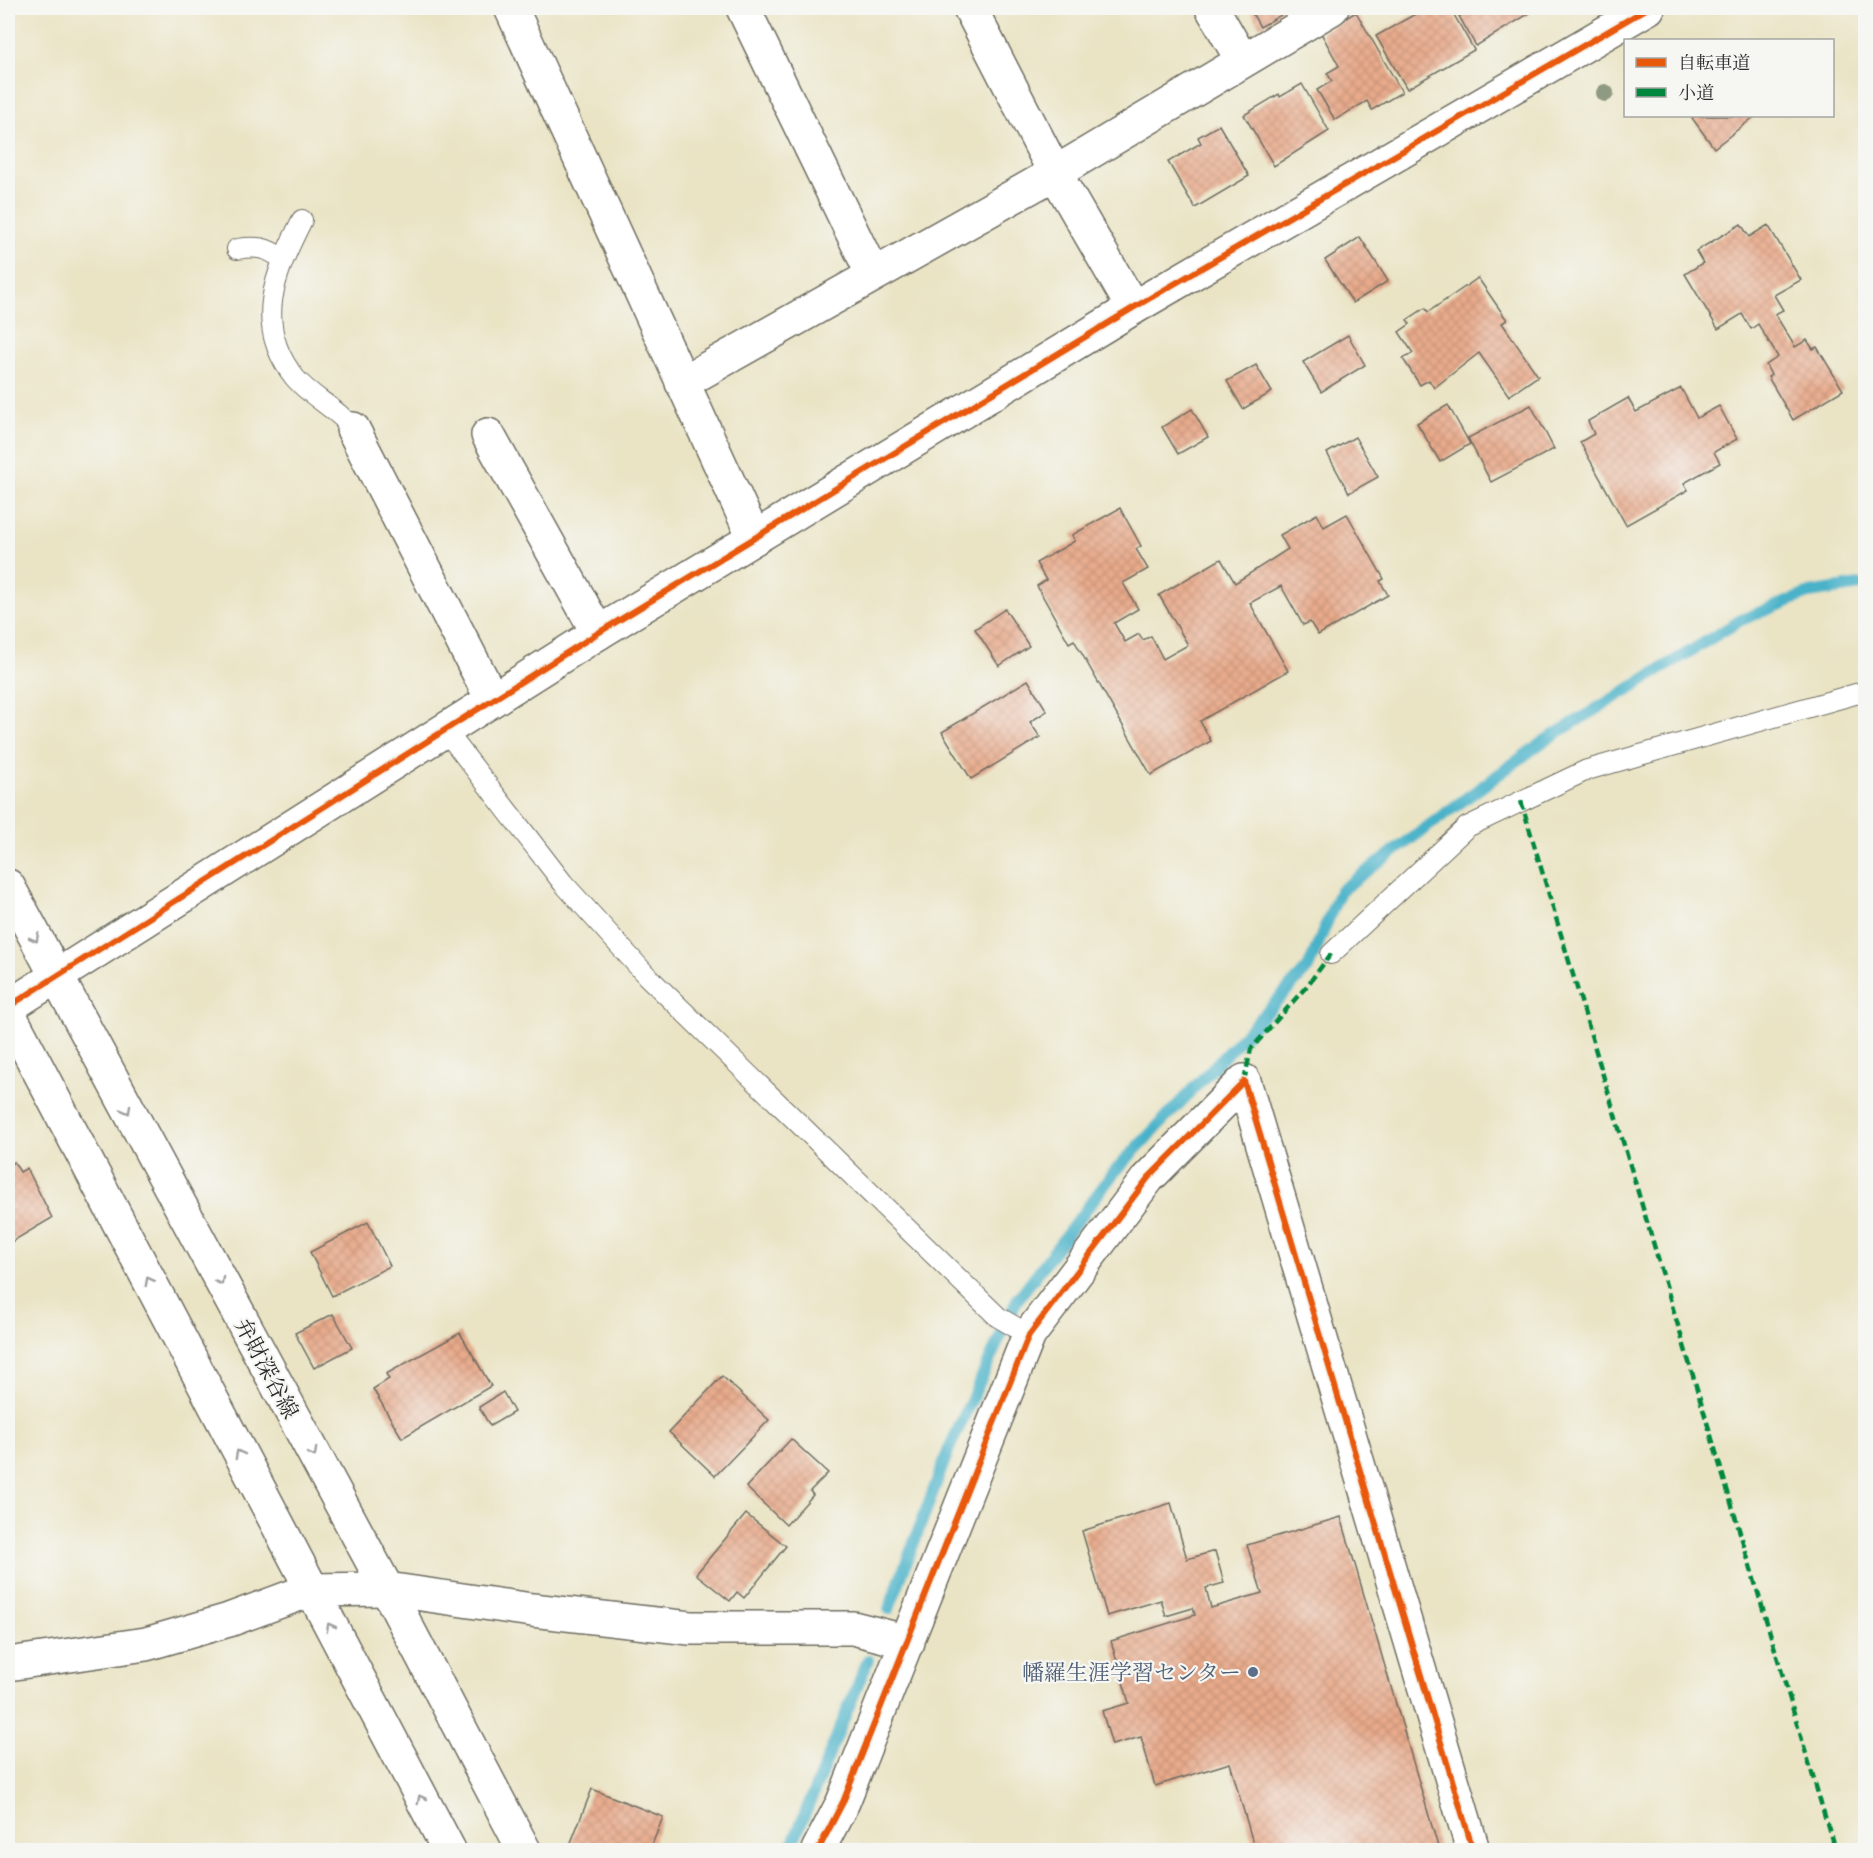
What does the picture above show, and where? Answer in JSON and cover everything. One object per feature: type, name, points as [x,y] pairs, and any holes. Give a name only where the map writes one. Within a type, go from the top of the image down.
[{"type":"street","points":[[511,8],[754,538]]},
{"type":"street","points":[[743,8],[873,275]]},
{"type":"street","points":[[970,8],[1055,173],[1133,308]]},
{"type":"street","points":[[1212,8],[1242,60]]},
{"type":"street","points":[[682,383],[1055,173],[1332,8]]},
{"type":"street","points":[[8,1007],[598,633],[1133,308],[1637,10]]},
{"type":"street","points":[[353,429],[492,699]]},
{"type":"street","points":[[488,435],[598,633]]},
{"type":"street","name":"弁財深谷線","points":[[8,886],[387,1589],[524,1851]]},
{"type":"street","points":[[8,1012],[449,1851]]},
{"type":"street","points":[[818,1851],[843,1802],[908,1642],[1013,1326],[1148,1178],[1244,1081],[1473,1851]]},
{"type":"street","points":[[8,1664],[146,1644],[230,1620],[310,1590],[387,1589],[532,1610],[690,1628],[853,1628],[908,1642]]},
{"type":"lane","points":[[302,220],[282,259],[270,298],[271,326],[280,352],[296,378],[341,413],[353,429]]},
{"type":"lane","points":[[237,249],[254,246],[271,250],[282,259]]},
{"type":"lane","points":[[1331,954],[1467,827],[1587,770],[1866,691]]},
{"type":"lane","points":[[445,730],[563,884],[647,976],[1013,1326]]},
{"type":"building","points":[[1249,8],[1293,8],[1260,27]]},
{"type":"building","points":[[1426,8],[1450,8],[1474,50],[1407,89],[1376,36]]},
{"type":"building","points":[[1467,8],[1538,8],[1476,46],[1459,16],[1469,11]]},
{"type":"building","points":[[1356,12],[1402,92],[1372,110],[1367,101],[1335,120],[1317,90],[1332,81],[1327,73],[1339,66],[1321,33]]},
{"type":"building","points":[[1302,84],[1329,131],[1274,166],[1244,115],[1279,94],[1280,97]]},
{"type":"building","points":[[1694,117],[1754,117],[1714,148],[1692,118]]},
{"type":"building","points":[[1219,125],[1249,176],[1195,208],[1168,162],[1201,143],[1198,137]]},
{"type":"building","points":[[1741,224],[1749,237],[1768,225],[1801,280],[1774,295],[1783,310],[1775,314],[1795,347],[1807,340],[1813,349],[1817,347],[1843,390],[1793,420],[1768,377],[1771,375],[1766,365],[1778,357],[1758,324],[1751,329],[1742,314],[1718,329],[1685,274],[1703,263],[1696,251]]},
{"type":"building","points":[[1360,237],[1388,281],[1353,303],[1325,260]]},
{"type":"building","points":[[1478,278],[1507,320],[1502,323],[1538,376],[1509,396],[1479,353],[1434,388],[1429,380],[1420,385],[1403,359],[1413,353],[1399,332],[1410,324],[1407,320],[1425,308],[1428,312]]},
{"type":"building","points":[[1348,335],[1365,365],[1321,392],[1303,362]]},
{"type":"building","points":[[1256,365],[1272,392],[1243,409],[1227,381]]},
{"type":"building","points":[[1681,388],[1697,418],[1719,406],[1737,439],[1714,452],[1720,463],[1684,483],[1688,490],[1626,525],[1580,442],[1594,434],[1588,421],[1628,398],[1636,412]]},
{"type":"building","points":[[1448,405],[1470,444],[1440,462],[1417,423]]},
{"type":"building","points":[[1531,405],[1554,449],[1491,482],[1468,438]]},
{"type":"building","points":[[1192,409],[1208,437],[1178,454],[1162,427]]},
{"type":"building","points":[[1355,437],[1378,477],[1349,493],[1327,453]]},
{"type":"building","points":[[1120,508],[1141,546],[1136,549],[1148,569],[1123,583],[1138,609],[1114,623],[1125,642],[1139,634],[1143,640],[1151,636],[1163,659],[1188,645],[1159,595],[1221,559],[1235,583],[1288,549],[1280,535],[1317,514],[1324,527],[1347,514],[1384,579],[1380,581],[1388,595],[1318,635],[1310,622],[1303,625],[1281,586],[1250,603],[1288,671],[1200,721],[1211,741],[1151,775],[1074,640],[1069,643],[1037,586],[1046,580],[1036,563],[1075,541],[1072,535]]},
{"type":"building","points":[[1005,609],[1029,646],[999,666],[975,629]]},
{"type":"building","points":[[1028,680],[1047,711],[1030,722],[1040,737],[971,779],[942,732]]},
{"type":"building","points":[[14,1162],[20,1172],[27,1168],[52,1218],[8,1244],[8,1166]]},
{"type":"building","points":[[368,1222],[390,1266],[332,1296],[310,1252]]},
{"type":"building","points":[[333,1314],[352,1348],[314,1368],[295,1333]]},
{"type":"building","points":[[460,1333],[491,1386],[402,1438],[373,1389],[389,1379],[386,1374]]},
{"type":"building","points":[[722,1376],[769,1420],[715,1476],[669,1432]]},
{"type":"building","points":[[503,1392],[514,1412],[490,1426],[479,1407]]},
{"type":"building","points":[[791,1439],[828,1473],[810,1491],[813,1495],[786,1525],[746,1487]]},
{"type":"building","name":"幡羅生涯学習センター","points":[[1171,1503],[1187,1559],[1215,1551],[1224,1583],[1206,1588],[1211,1608],[1262,1593],[1247,1545],[1341,1517],[1439,1850],[1255,1850],[1230,1763],[1155,1786],[1141,1737],[1112,1745],[1102,1711],[1129,1703],[1111,1641],[1195,1615],[1193,1608],[1166,1616],[1161,1600],[1107,1616],[1082,1531]]},
{"type":"building","points":[[746,1514],[786,1546],[744,1598],[737,1592],[730,1601],[696,1574]]},
{"type":"building","points":[[592,1789],[663,1817],[650,1850],[568,1850]]},
{"type":"waterway","points":[[889,1609],[949,1449],[1017,1300],[1116,1170],[1308,968],[1340,891],[1544,741],[1741,620],[1809,593],[1866,584]]},
{"type":"waterway","points":[[790,1850],[868,1660]]},
{"type":"marked path","points":[[1521,801],[1835,1850]]},
{"type":"marked path","points":[[1244,1081],[1251,1049],[1306,987],[1331,954]]},
{"type":"cycle path","points":[[8,1007],[598,633],[1133,308],[1648,8]]},
{"type":"cycle path","points":[[818,1850],[843,1802],[1029,1335],[1148,1178],[1244,1081],[1473,1850]]},
{"type":"place","name":"幡羅生涯学習センター","points":[[1253,1672]]}]
